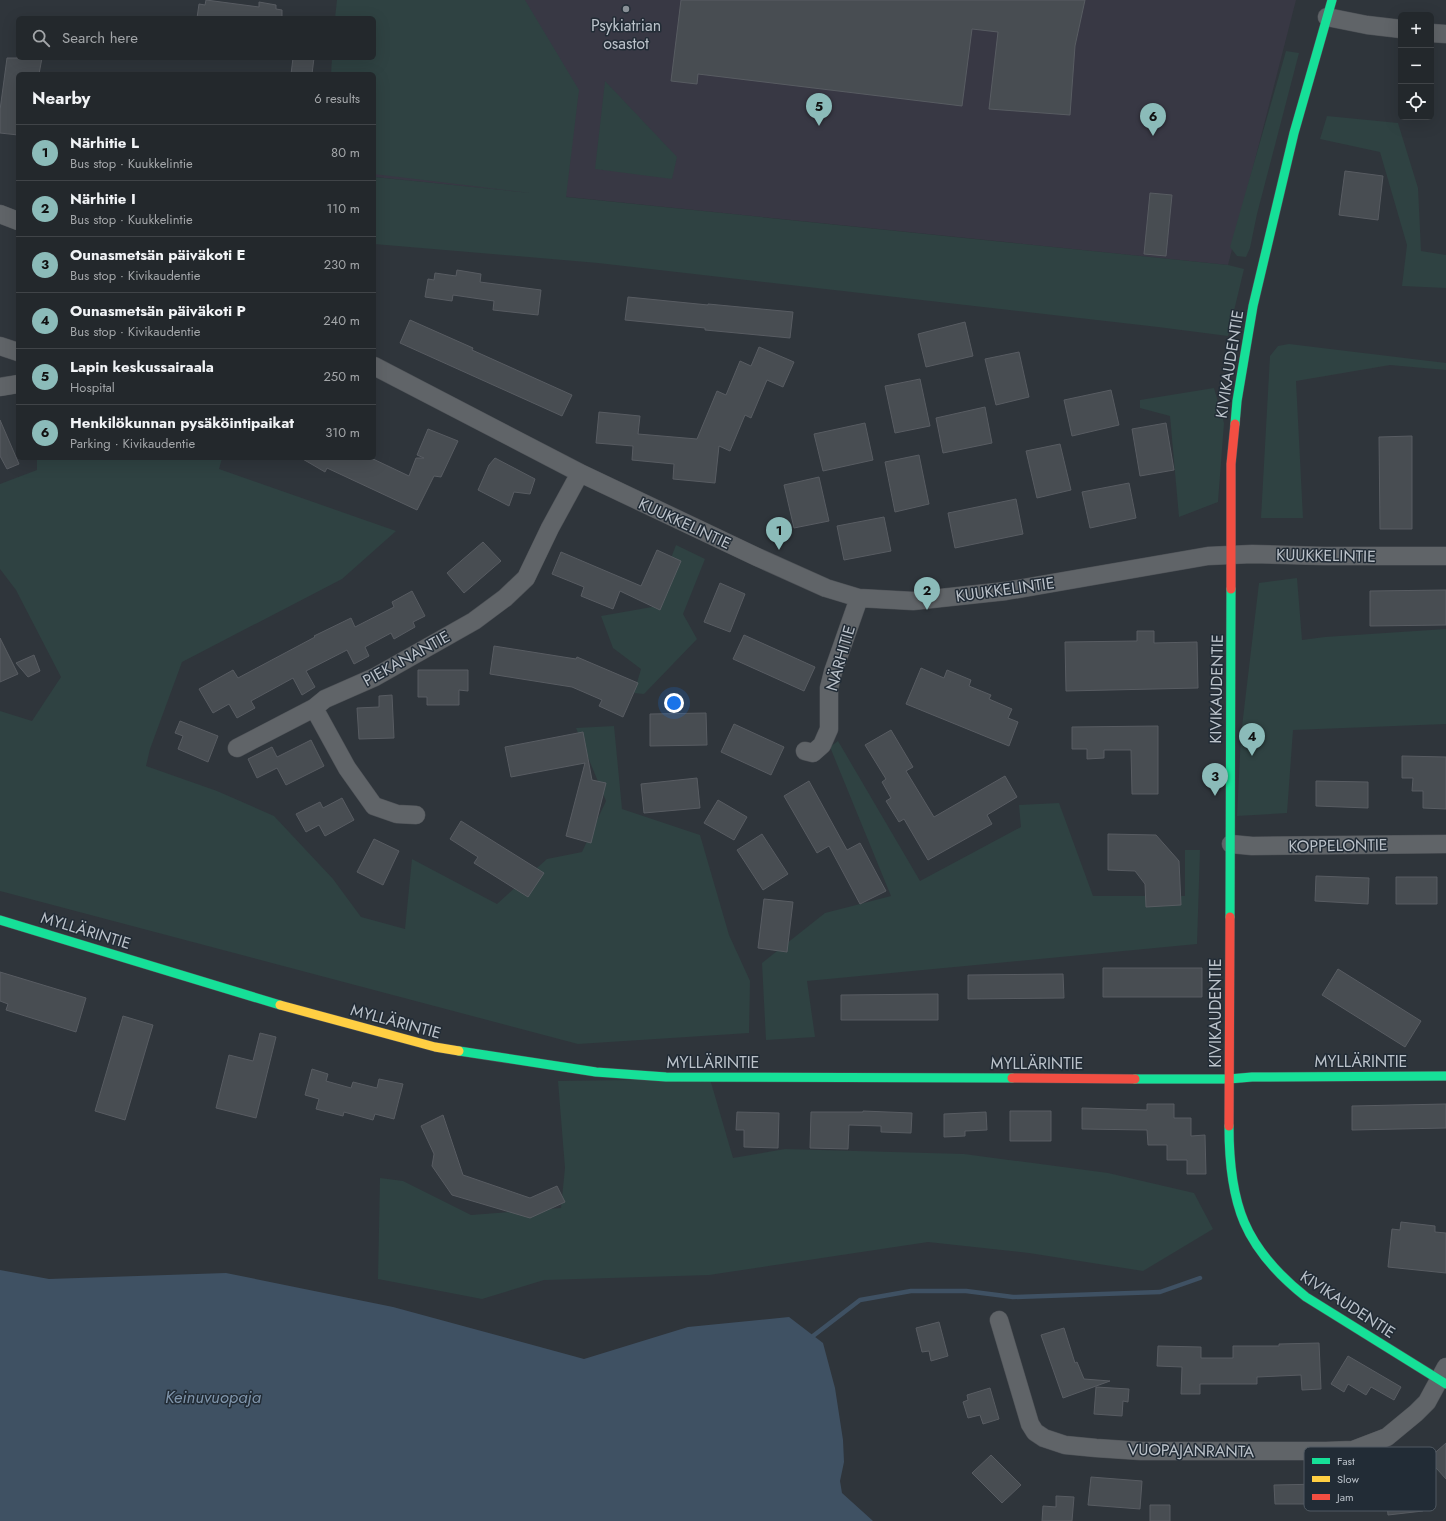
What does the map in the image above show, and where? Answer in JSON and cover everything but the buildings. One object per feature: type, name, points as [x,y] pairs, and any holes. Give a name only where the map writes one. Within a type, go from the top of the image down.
[{"type":"street","name":"KIVIKAUDENTIE","points":[[1332,0],[1294,133],[1253,306],[1237,401],[1231,464],[1229,1142],[1233,1180],[1239,1210],[1250,1234],[1261,1251],[1288,1283],[1306,1297],[1444,1377]]},
{"type":"street","points":[[1327,17],[1367,25],[1398,29]]},
{"type":"street","points":[[1434,33],[1446,34]]},
{"type":"street","points":[[0,214],[16,220]]},
{"type":"street","points":[[0,346],[16,351]]},
{"type":"street","name":"KUUKKELINTIE","points":[[376,367],[580,473],[826,588],[859,598],[913,601],[1006,591],[1208,556],[1446,556]]},
{"type":"street","points":[[0,387],[16,384]]},
{"type":"street","name":"PIEKANANTIE","points":[[237,748],[314,708],[325,699],[376,677],[468,624],[505,598],[526,578],[580,473]]},
{"type":"street","name":"NÄRHITIE","points":[[805,750],[813,753],[822,745],[829,729],[829,688],[833,672],[859,598]]},
{"type":"street","points":[[314,708],[347,768],[374,806],[397,814],[416,815]]},
{"type":"street","name":"KOPPELONTIE","points":[[1231,844],[1252,846],[1446,844]]},
{"type":"street","name":"MYLLÄRINTIE","points":[[0,920],[315,1015],[435,1047],[596,1072],[674,1077],[1229,1079],[1252,1077],[1446,1076]]},
{"type":"street","name":"VUOPAJANRANTA","points":[[999,1320],[1030,1424],[1034,1432],[1044,1438],[1065,1445],[1141,1451],[1304,1451]]},
{"type":"street","name":"VUOPAJANRANTA","points":[[1362,1447],[1387,1437],[1401,1426],[1426,1402],[1444,1377]]},
{"type":"shaded area","points":[[337,0],[525,0],[579,90],[566,197],[1228,265],[1244,269],[1228,336],[598,263],[376,244],[376,177],[531,193],[376,174],[376,72],[331,72],[332,60],[376,60],[376,16],[335,16]]},
{"type":"shaded area","points":[[351,0],[1296,0],[1228,265],[376,177],[376,72],[345,72],[370,60],[376,60],[376,16],[371,16]]},
{"type":"shaded area","points":[[1286,51],[1299,53],[1257,214],[1250,248],[1246,257],[1237,256],[1230,247]]},
{"type":"shaded area","points":[[605,81],[677,157],[672,179],[595,169]]},
{"type":"shaded area","points":[[1327,116],[1398,123],[1418,188],[1421,251],[1446,255],[1446,288],[1402,286],[1407,245],[1380,152],[1320,139]]},
{"type":"shaded area","points":[[1289,344],[1446,363],[1446,370],[1390,365],[1296,381],[1303,518],[1261,518],[1270,356],[1278,346]]},
{"type":"shaded area","points":[[1214,388],[1224,423],[1218,502],[1179,517],[1170,416],[1140,408],[1140,400]]},
{"type":"shaded area","points":[[37,460],[221,460],[219,469],[396,531],[342,579],[182,662],[150,749],[146,766],[217,791],[274,816],[333,879],[361,917],[405,929],[412,859],[497,904],[547,859],[582,852],[606,801],[576,728],[614,726],[622,809],[700,835],[729,935],[750,981],[749,1033],[578,1044],[0,891],[0,711],[32,721],[61,677],[16,590],[0,569],[0,484],[37,470]]},
{"type":"shaded area","points":[[676,545],[705,559],[683,614],[697,639],[644,694],[634,693],[641,669],[613,648],[601,616],[652,607]]},
{"type":"shaded area","points":[[1297,578],[1302,640],[1325,637],[1446,629],[1446,724],[1293,730],[1287,813],[1237,816],[1241,735],[1259,583]]},
{"type":"shaded area","points":[[838,741],[920,881],[1021,827],[1019,805],[1059,803],[1093,896],[1185,896],[1185,850],[1200,850],[1197,944],[807,981],[815,1037],[766,1040],[762,963],[825,913],[891,896],[830,747]]},
{"type":"shaded area","points":[[710,1079],[733,1158],[785,1149],[964,1154],[1108,1173],[1194,1193],[1213,1229],[1143,1271],[1029,1253],[928,1242],[709,1275],[544,1280],[482,1299],[378,1279],[380,1178],[403,1181],[471,1215],[561,1208],[565,1168],[558,1081]]},
{"type":"water","name":"Keinuvuopaja","points":[[0,1270],[49,1279],[226,1273],[393,1307],[584,1359],[688,1327],[789,1317],[823,1343],[835,1388],[843,1440],[844,1462],[840,1481],[842,1493],[873,1521],[0,1521]]},
{"type":"waterway","points":[[813,1336],[860,1300],[911,1291],[966,1291],[1013,1297],[1160,1292],[1200,1278]]},
{"type":"traffic: fast","points":[[1235,424],[1237,401],[1253,306],[1294,133],[1332,0]]},
{"type":"traffic: fast","points":[[1230,917],[1231,589]]},
{"type":"traffic: fast","points":[[0,920],[280,1005]]},
{"type":"traffic: fast","points":[[459,1051],[596,1072],[666,1077],[1012,1078]]},
{"type":"traffic: fast","points":[[1135,1079],[1446,1076]]},
{"type":"traffic: fast","points":[[1229,1126],[1232,1179],[1237,1201],[1244,1222],[1254,1242],[1268,1261],[1285,1279],[1306,1297],[1446,1384]]},
{"type":"traffic: slow","points":[[280,1005],[435,1047],[459,1051]]},
{"type":"traffic: jam","points":[[1231,589],[1231,464],[1235,424]]},
{"type":"traffic: jam","points":[[1229,1126],[1230,917]]},
{"type":"traffic: jam","points":[[1012,1078],[1135,1079]]},
{"type":"place","name":"Psykiatrian osastot","points":[[626,9]]},
{"type":"place","name":"Lapin keskussairaala","points":[[819,126]]},
{"type":"place","name":"Henkilökunnan pysäköintipaikat","points":[[1153,136]]},
{"type":"place","name":"Närhitie L","points":[[779,550]]},
{"type":"place","name":"Närhitie I","points":[[927,610]]},
{"type":"place","name":"Ounasmetsän päiväkoti P","points":[[1252,756]]},
{"type":"place","name":"Ounasmetsän päiväkoti E","points":[[1215,796]]}]
